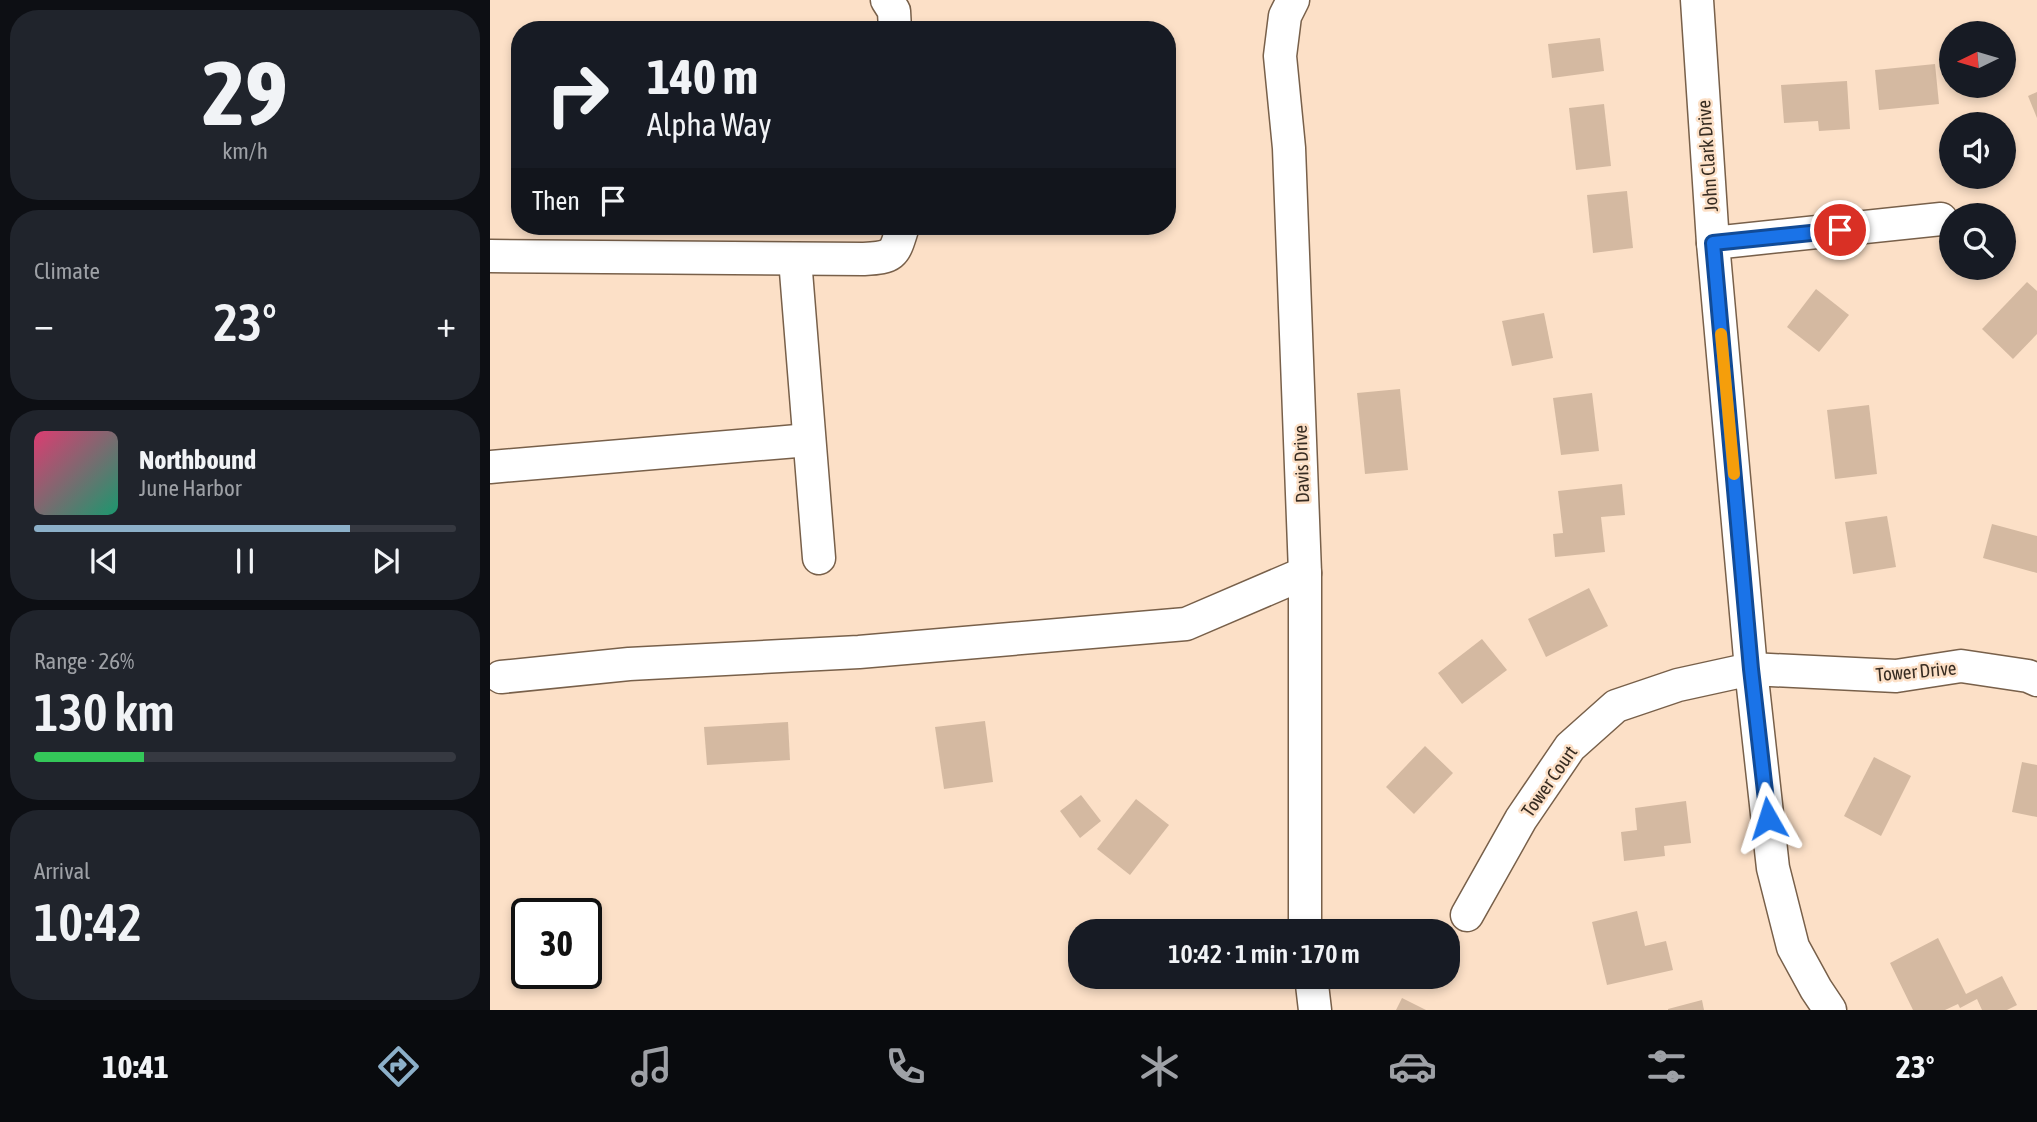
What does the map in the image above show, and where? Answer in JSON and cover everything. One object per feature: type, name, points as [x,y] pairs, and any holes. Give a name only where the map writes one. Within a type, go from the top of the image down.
[{"type":"street","name":"Davis Drive","points":[[1293,0],[1285,16],[1280,55],[1289,148],[1306,573],[1306,919]]},
{"type":"street","name":"John Clark Drive","points":[[1697,0],[1713,243],[1751,669],[1773,868],[1793,947],[1830,1010]]},
{"type":"street","points":[[1713,243],[1939,219]]},
{"type":"street","points":[[490,256],[864,259],[887,257],[896,249],[900,235]]},
{"type":"street","points":[[795,259],[819,558]]},
{"type":"street","points":[[490,467],[809,440]]},
{"type":"street","points":[[501,677],[629,664],[859,652],[1186,624],[1306,573]]},
{"type":"street","name":"Tower Drive","points":[[1751,669],[1896,676],[1961,666],[2028,676],[2037,680]]},
{"type":"street","name":"Tower Court","points":[[1467,915],[1521,820],[1570,747],[1616,706],[1678,685],[1751,669]]},
{"type":"street","points":[[1313,989],[1315,1010]]},
{"type":"building","points":[[1600,38],[1604,71],[1552,78],[1548,44]]},
{"type":"building","points":[[1935,64],[1939,104],[1879,110],[1875,70]]},
{"type":"building","points":[[1847,81],[1850,129],[1819,131],[1818,121],[1784,123],[1781,85]]},
{"type":"building","points":[[2037,92],[2037,118],[2028,96]]},
{"type":"building","points":[[1604,104],[1611,166],[1576,170],[1569,108]]},
{"type":"building","points":[[1627,191],[1633,248],[1593,253],[1587,195]]},
{"type":"building","points":[[2027,282],[2037,291],[2037,334],[2013,359],[1982,329]]},
{"type":"building","points":[[1816,289],[1849,315],[1819,352],[1787,327]]},
{"type":"building","points":[[1544,313],[1553,358],[1512,366],[1502,321]]},
{"type":"building","points":[[1400,389],[1408,470],[1365,474],[1357,393]]},
{"type":"building","points":[[1592,393],[1599,451],[1561,455],[1553,398]]},
{"type":"building","points":[[1869,405],[1877,474],[1835,479],[1827,410]]},
{"type":"building","points":[[1622,484],[1625,515],[1601,517],[1605,552],[1555,557],[1553,534],[1563,533],[1558,491]]},
{"type":"building","points":[[1887,516],[1896,567],[1853,574],[1845,522]]},
{"type":"building","points":[[1992,524],[2037,536],[2037,573],[1983,558]]},
{"type":"building","points":[[1589,588],[1608,626],[1546,657],[1528,619]]},
{"type":"building","points":[[1482,639],[1507,670],[1462,704],[1438,673]]},
{"type":"building","points":[[985,721],[993,782],[944,789],[935,727]]},
{"type":"building","points":[[788,722],[790,760],[707,765],[704,727]]},
{"type":"building","points":[[1425,746],[1453,773],[1414,814],[1386,787]]},
{"type":"building","points":[[1874,757],[1911,776],[1881,836],[1844,816]]},
{"type":"building","points":[[2022,762],[2037,765],[2037,817],[2012,812]]},
{"type":"building","points":[[1081,795],[1101,821],[1080,838],[1060,811]]},
{"type":"building","points":[[1136,799],[1169,825],[1130,875],[1097,849]]},
{"type":"building","points":[[1686,801],[1691,843],[1664,846],[1665,856],[1624,861],[1621,832],[1637,830],[1635,808]]},
{"type":"building","points":[[1637,911],[1645,946],[1666,941],[1673,970],[1607,985],[1592,922]]},
{"type":"building","points":[[1938,938],[1966,994],[2002,976],[2017,1005],[2007,1010],[1982,1010],[1977,999],[1960,1008],[1958,1004],[1945,1010],[1913,1010],[1890,963]]},
{"type":"building","points":[[1402,998],[1426,1010],[1396,1010]]},
{"type":"building","points":[[1702,1000],[1704,1010],[1668,1010],[1668,1009]]},
{"type":"slow traffic","points":[[1721,334],[1734,474]]},
{"type":"route","points":[[1768,818],[1751,669],[1713,243],[1840,230]]}]
